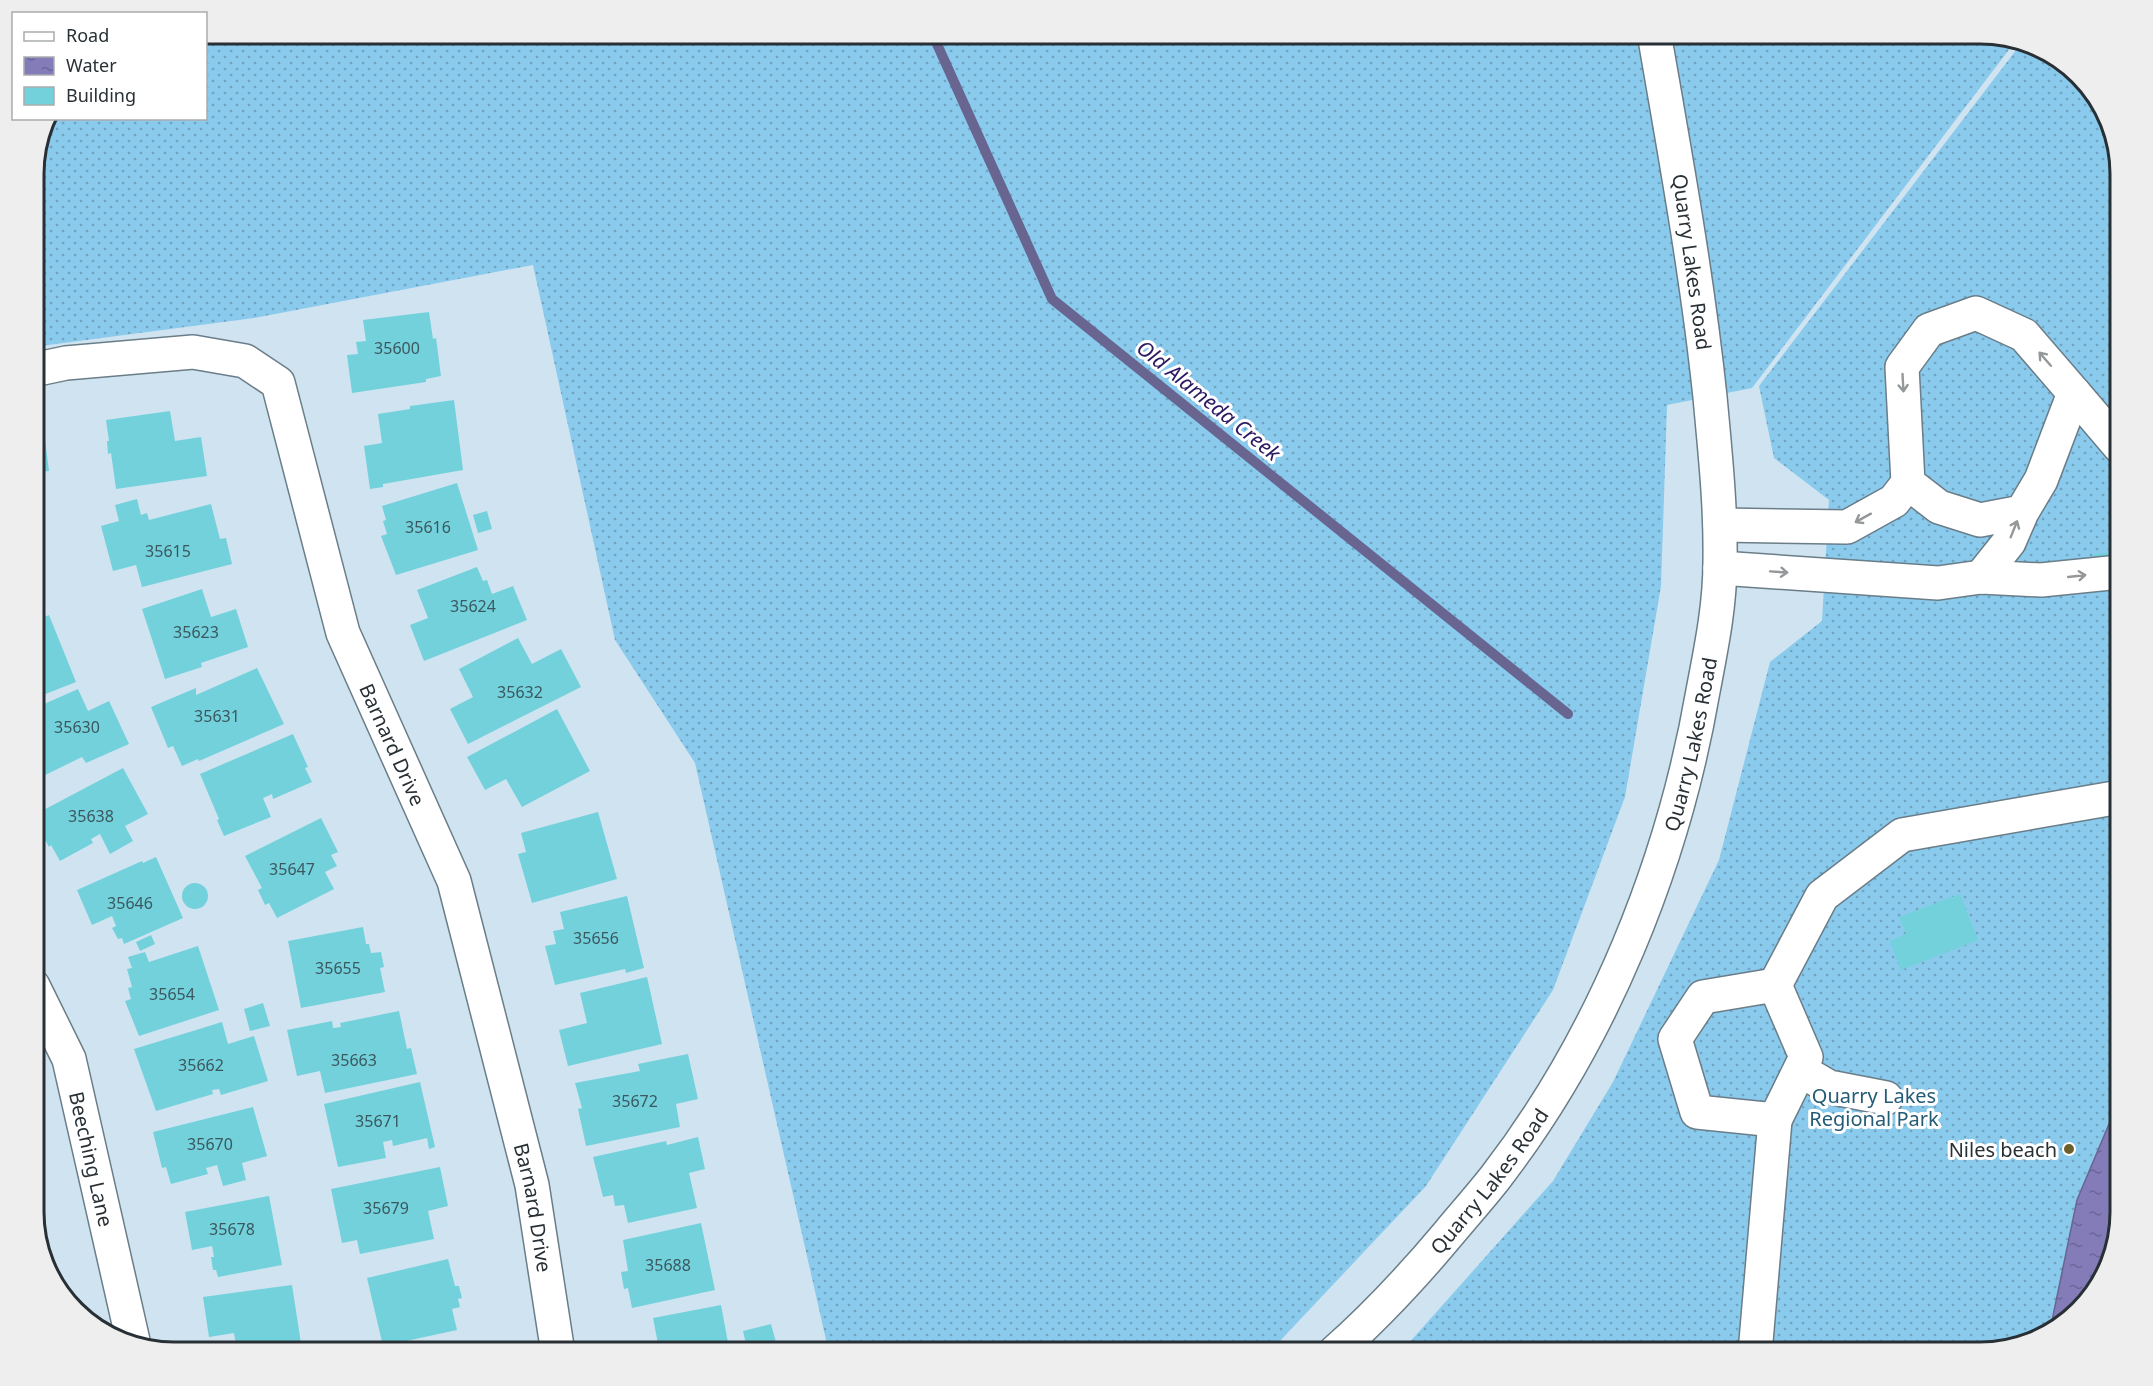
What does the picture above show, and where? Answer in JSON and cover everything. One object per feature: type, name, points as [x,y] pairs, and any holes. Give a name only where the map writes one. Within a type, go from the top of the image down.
[{"type":"street","name":"Quarry Lakes Road","points":[[1346,1342],[1410,1279],[1495,1178],[1559,1082],[1614,980],[1657,870],[1693,751],[1715,622],[1720,568],[1719,486],[1701,314],[1689,228],[1656,44]]},
{"type":"street","points":[[1720,525],[1847,527],[1894,501],[1908,483],[1902,367],[1929,330],[1976,314],[2024,334],[2110,435]]},
{"type":"street","name":"Barnard Drive","points":[[44,368],[66,363],[193,352],[245,361],[278,383],[343,633],[454,881],[532,1185],[556,1342]]},
{"type":"street","points":[[1981,577],[2009,542],[2022,512],[2041,480],[2074,393]]},
{"type":"street","points":[[1908,483],[1939,507],[1980,520],[2022,512]]},
{"type":"street","points":[[1720,568],[1938,583],[1981,577],[2042,580],[2110,573]]},
{"type":"street","points":[[1775,985],[1822,896],[1902,835],[2110,799]]},
{"type":"street","points":[[1756,1342],[1774,1120],[1806,1057],[1775,985]]},
{"type":"street","points":[[1774,1120],[1697,1112],[1675,1039],[1703,997],[1775,985]]},
{"type":"street","name":"Beeching Lane","points":[[44,1008],[69,1059],[132,1336]]},
{"type":"street","points":[[1800,1070],[1829,1087],[1886,1098]]},
{"type":"green space","points":[[207,44],[1980,44],[2011,48],[1752,388],[1667,405],[1661,586],[1625,797],[1553,990],[1426,1186],[1279,1342],[827,1342],[695,763],[615,640],[533,265],[254,318],[44,346],[44,165],[46,148],[55,120],[207,120]]},
{"type":"green space","name":"Quarry Lakes Regional Park","points":[[2017,49],[2052,65],[2077,88],[2088,101],[2100,124],[2110,173],[2110,1213],[2100,1262],[2088,1285],[2052,1321],[2021,1336],[1997,1341],[1410,1342],[1553,1181],[1613,1082],[1719,860],[1770,662],[1822,621],[1829,500],[1774,458],[1759,386]]},
{"type":"water","points":[[2110,1122],[2110,1213],[2105,1246],[2100,1262],[2088,1285],[2052,1321],[2077,1200]]},
{"type":"building","points":[[429,312],[433,339],[436,338],[441,376],[426,379],[426,382],[352,393],[347,355],[358,354],[356,342],[366,341],[363,320]]},
{"type":"building","points":[[454,400],[463,470],[383,484],[383,487],[370,489],[364,446],[382,443],[378,414],[410,409],[410,406]]},
{"type":"building","points":[[170,411],[175,441],[201,437],[207,476],[116,489],[111,453],[108,454],[106,420]]},
{"type":"building","points":[[44,440],[49,471],[44,472]]},
{"type":"building","points":[[457,483],[478,550],[396,575],[381,536],[387,534],[382,506]]},
{"type":"building","points":[[137,499],[141,515],[147,513],[149,520],[211,504],[220,539],[226,538],[232,564],[142,587],[136,565],[113,571],[101,526],[119,521],[115,505]]},
{"type":"building","points":[[487,511],[492,529],[478,533],[473,515]]},
{"type":"building","points":[[2110,553],[2110,570],[2095,571],[2094,554]]},
{"type":"building","points":[[477,567],[483,581],[487,580],[492,594],[513,586],[527,620],[424,661],[410,625],[428,618],[417,590]]},
{"type":"building","points":[[202,589],[211,617],[236,609],[248,647],[201,663],[202,667],[165,679],[142,609]]},
{"type":"building","points":[[49,615],[76,682],[44,695],[44,617]]},
{"type":"building","points":[[518,638],[532,664],[561,649],[581,687],[468,744],[450,709],[473,697],[459,669]]},
{"type":"building","points":[[257,668],[284,724],[199,761],[198,759],[182,766],[173,746],[168,748],[151,707],[196,688],[196,695]]},
{"type":"building","points":[[78,689],[88,711],[109,701],[129,744],[86,763],[82,757],[44,776],[44,704]]},
{"type":"building","points":[[557,709],[590,771],[522,807],[506,779],[485,790],[467,757]]},
{"type":"building","points":[[293,734],[308,767],[305,768],[312,782],[273,799],[272,794],[263,798],[271,817],[224,836],[200,774]]},
{"type":"building","points":[[123,768],[148,814],[125,826],[133,841],[110,854],[100,834],[91,839],[93,843],[60,861],[44,838],[44,810]]},
{"type":"building","points":[[598,812],[617,879],[532,903],[518,854],[526,852],[521,833]]},
{"type":"building","points":[[321,818],[338,852],[331,855],[337,866],[325,872],[334,889],[277,918],[269,903],[265,905],[258,890],[262,888],[245,856]]},
{"type":"building","points":[[156,857],[183,918],[124,944],[122,938],[118,939],[112,928],[116,926],[112,916],[92,925],[77,890]]},
{"type":"building","points":[[195,883],[204,887],[208,896],[204,905],[195,909],[186,905],[182,896],[186,887]]},
{"type":"building","points":[[1960,894],[1978,940],[1901,970],[1890,941],[1906,934],[1899,917]]},
{"type":"building","points":[[627,896],[644,968],[626,973],[625,969],[555,985],[545,946],[556,944],[553,931],[564,929],[560,912]]},
{"type":"building","points":[[363,927],[366,944],[369,944],[371,953],[381,952],[384,967],[380,968],[385,992],[301,1008],[288,941]]},
{"type":"building","points":[[151,935],[155,944],[140,951],[136,942]]},
{"type":"building","points":[[198,946],[219,1010],[139,1036],[125,1001],[131,999],[128,988],[132,987],[127,969],[132,968],[128,957],[145,952],[149,962]]},
{"type":"building","points":[[647,977],[662,1044],[568,1066],[559,1030],[587,1023],[580,993]]},
{"type":"building","points":[[263,1003],[270,1026],[250,1031],[244,1009]]},
{"type":"building","points":[[399,1011],[407,1049],[411,1048],[417,1074],[325,1093],[320,1071],[297,1076],[287,1030],[332,1021],[333,1028],[341,1027],[340,1023]]},
{"type":"building","points":[[222,1022],[228,1044],[254,1036],[268,1081],[221,1095],[219,1089],[212,1090],[213,1094],[156,1111],[134,1049]]},
{"type":"building","points":[[688,1054],[698,1099],[676,1104],[680,1127],[586,1146],[578,1109],[582,1108],[575,1083],[640,1071],[638,1064]]},
{"type":"building","points":[[420,1082],[435,1147],[429,1149],[427,1138],[393,1146],[392,1140],[383,1142],[386,1158],[338,1167],[324,1104]]},
{"type":"building","points":[[253,1107],[267,1156],[242,1163],[246,1180],[223,1186],[217,1165],[206,1168],[208,1174],[171,1184],[166,1167],[162,1168],[153,1132]]},
{"type":"building","points":[[698,1137],[705,1169],[689,1173],[697,1208],[628,1223],[624,1205],[615,1206],[613,1195],[603,1197],[593,1157],[666,1141],[667,1145]]},
{"type":"building","points":[[440,1167],[448,1206],[428,1211],[434,1239],[360,1254],[357,1240],[342,1243],[331,1189]]},
{"type":"building","points":[[269,1196],[282,1265],[218,1277],[216,1270],[213,1270],[212,1246],[192,1250],[185,1212]]},
{"type":"building","points":[[701,1223],[715,1290],[632,1308],[628,1288],[624,1289],[621,1272],[628,1271],[623,1240]]},
{"type":"building","points":[[448,1259],[455,1286],[459,1286],[462,1298],[458,1299],[460,1307],[452,1309],[457,1330],[402,1342],[382,1342],[367,1278]]},
{"type":"building","points":[[292,1285],[301,1342],[235,1342],[234,1333],[209,1337],[203,1297]]},
{"type":"building","points":[[721,1305],[728,1342],[658,1342],[653,1318]]},
{"type":"building","points":[[771,1324],[776,1342],[746,1342],[743,1331]]},
{"type":"waterway","name":"Old Alameda Creek","points":[[937,44],[1052,299],[1568,714]]},
{"type":"place","name":"Niles beach","points":[[2069,1149]]}]
